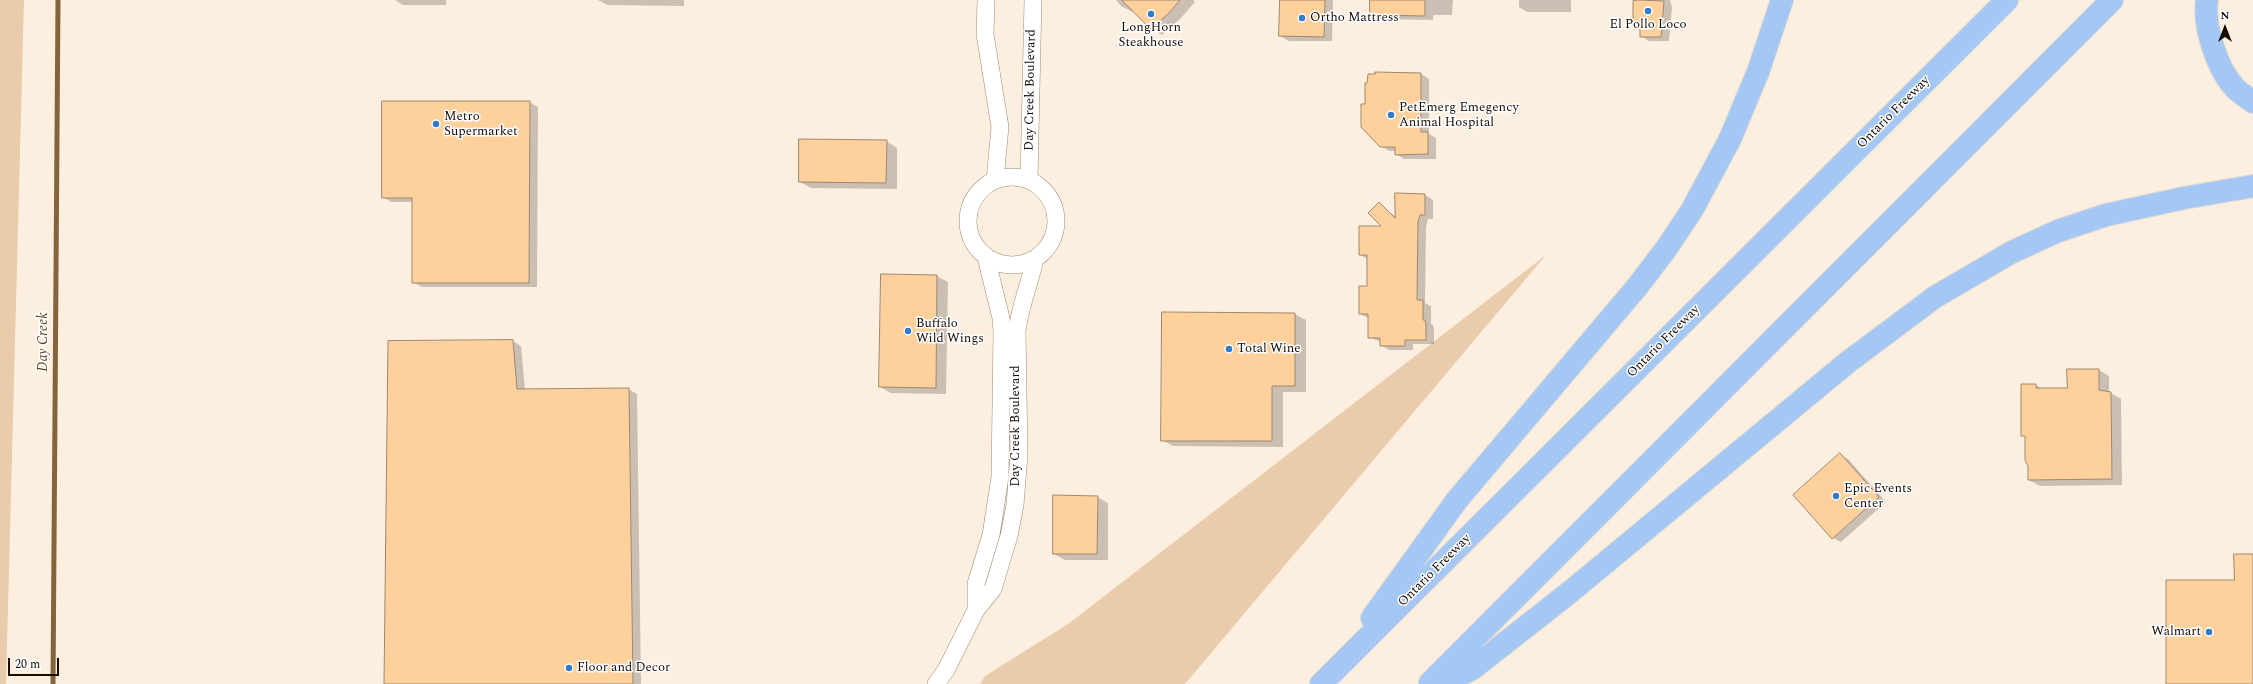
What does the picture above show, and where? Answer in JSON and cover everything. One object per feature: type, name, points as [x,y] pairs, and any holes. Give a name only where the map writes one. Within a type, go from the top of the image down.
[{"type":"highway","points":[[1326,679],[1457,500],[1637,287],[1666,249],[1692,210],[1730,139],[1758,72],[1782,0]]},
{"type":"highway","name":"Ontario Freeway","points":[[1326,679],[2007,0]]},
{"type":"highway","points":[[1429,684],[2112,0]]},
{"type":"highway","points":[[2207,0],[2205,12],[2213,52],[2235,88],[2253,102]]},
{"type":"highway","points":[[1442,684],[1472,669],[1564,597],[1842,367],[1935,296],[2012,252],[2058,231],[2106,215],[2184,198],[2253,186]]},
{"type":"street","points":[[986,0],[985,34],[1000,127],[995,180]]},
{"type":"street","name":"Day Creek Boulevard","points":[[1029,180],[1033,0]]},
{"type":"street","points":[[1018,177],[1029,180],[1042,189],[1051,200],[1056,214],[1056,228],[1051,242],[1035,259],[1023,264],[1010,265],[997,263],[986,257],[972,242],[968,230],[967,217],[970,205],[976,194],[995,180],[1018,177]]},
{"type":"street","name":"Day Creek Boulevard","points":[[976,610],[976,584],[991,535],[1000,477],[1002,331],[1001,318],[986,257]]},
{"type":"street","name":"Day Creek Boulevard","points":[[936,684],[946,670],[976,610],[993,589],[1008,536],[1015,505],[1019,454],[1019,315],[1030,283],[1035,259]]},
{"type":"shaded area","points":[[0,0],[24,0],[6,684],[0,684]]},
{"type":"shaded area","points":[[1546,255],[1185,684],[980,684],[985,676],[1068,624]]},
{"type":"building","name":"LongHorn Steakhouse","points":[[1122,0],[1180,0],[1169,13],[1151,29]]},
{"type":"building","name":"Ortho Mattress","points":[[1280,0],[1325,0],[1324,37],[1279,36]]},
{"type":"building","points":[[1370,0],[1425,0],[1425,16],[1370,15]]},
{"type":"building","name":"El Pollo Loco","points":[[1633,1],[1664,1],[1661,37],[1640,37],[1640,27],[1633,27]]},
{"type":"building","name":"PetEmerg Emegency Animal Hospital","points":[[1375,72],[1421,73],[1421,132],[1428,132],[1428,154],[1395,155],[1395,147],[1380,147],[1361,127],[1361,104],[1365,104],[1365,83],[1367,83],[1368,74],[1375,74]]},
{"type":"building","points":[[382,101],[530,101],[529,283],[412,283],[412,198],[382,198]]},
{"type":"building","points":[[799,139],[887,140],[886,183],[799,182]]},
{"type":"building","points":[[1395,193],[1425,194],[1425,215],[1420,215],[1418,222],[1417,300],[1423,300],[1423,320],[1425,320],[1426,326],[1426,340],[1405,340],[1405,346],[1380,346],[1380,338],[1368,338],[1368,314],[1359,314],[1359,286],[1367,286],[1367,255],[1359,255],[1359,226],[1381,226],[1368,213],[1379,202],[1395,218]]},
{"type":"building","name":"Buffalo Wild Wings","points":[[881,274],[937,275],[936,388],[879,387]]},
{"type":"building","name":"Total Wine","points":[[1162,312],[1295,313],[1295,386],[1272,386],[1272,441],[1161,441]]},
{"type":"building","points":[[513,340],[517,389],[629,388],[633,684],[384,684],[388,341]]},
{"type":"building","points":[[2067,369],[2099,369],[2099,390],[2111,392],[2112,479],[2028,480],[2028,466],[2025,460],[2025,436],[2021,436],[2021,384],[2036,384],[2036,388],[2067,388]]},
{"type":"building","name":"Epic Events Center","points":[[1840,453],[1879,497],[1832,539],[1793,495]]},
{"type":"building","points":[[1053,495],[1098,496],[1097,554],[1053,554]]},
{"type":"building","name":"Walmart","points":[[2234,554],[2253,554],[2253,684],[2166,684],[2166,580],[2234,580]]},
{"type":"waterway","name":"Day Creek","points":[[53,684],[58,0]]},
{"type":"place","name":"El Pollo Loco","points":[[1648,11]]},
{"type":"place","name":"LongHorn Steakhouse","points":[[1151,14]]},
{"type":"place","name":"Ortho Mattress","points":[[1302,18]]},
{"type":"place","name":"PetEmerg Emegency Animal Hospital","points":[[1391,115]]},
{"type":"place","name":"Metro Supermarket","points":[[436,124]]},
{"type":"place","name":"Buffalo Wild Wings","points":[[908,331]]},
{"type":"place","name":"Total Wine","points":[[1229,349]]},
{"type":"place","name":"Epic Events Center","points":[[1836,496]]},
{"type":"place","name":"Walmart","points":[[2209,632]]},
{"type":"place","name":"Floor and Decor","points":[[569,668]]}]
